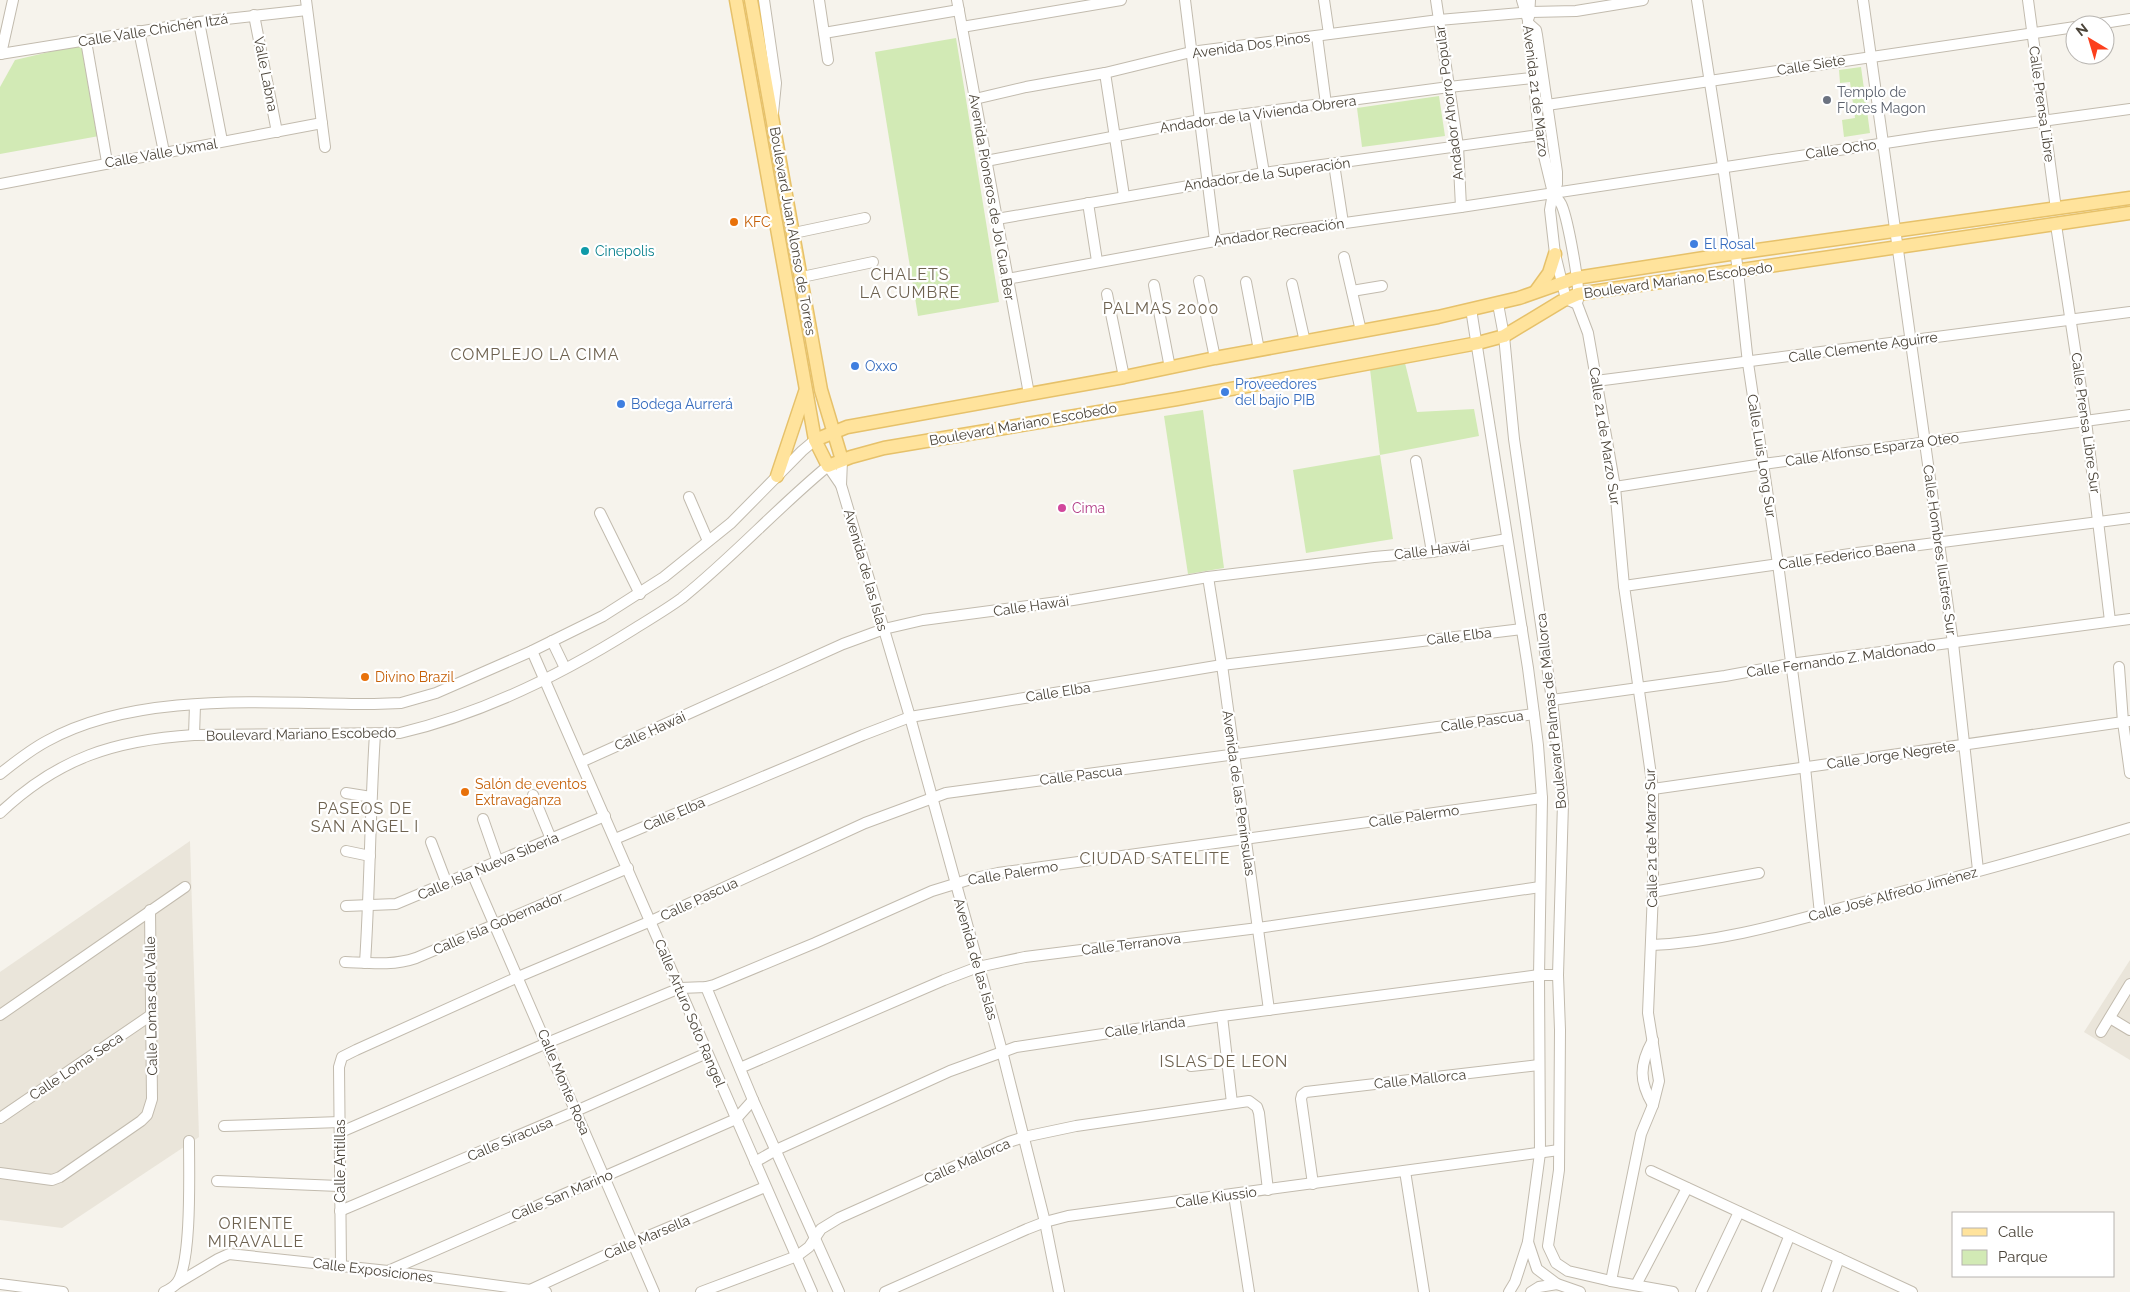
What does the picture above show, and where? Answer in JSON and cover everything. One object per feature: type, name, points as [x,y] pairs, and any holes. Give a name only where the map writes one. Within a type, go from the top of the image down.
[{"type":"main road","name":"Boulevard Juan Alonso de Torres","points":[[736,0],[806,390],[816,440],[828,466]]},
{"type":"main road","name":"Boulevard Juan Alonso de Torres","points":[[751,0],[821,390],[832,432],[842,460]]},
{"type":"main road","name":"Boulevard Mariano Escobedo","points":[[816,440],[832,432],[856,425],[1124,377],[1498,304],[1533,294],[1576,278],[1736,253],[2130,198]]},
{"type":"main road","name":"Boulevard Mariano Escobedo","points":[[828,466],[884,448],[1186,397],[1478,342],[1504,336],[1574,299],[1738,271],[2130,213]]},
{"type":"main road","points":[[1533,294],[1550,273],[1555,254]]},
{"type":"main road","points":[[777,476],[806,390]]},
{"type":"street","points":[[0,54],[13,0]]},
{"type":"street","points":[[764,0],[776,83],[773,116]]},
{"type":"street","points":[[819,0],[828,60]]},
{"type":"street","points":[[962,27],[1121,0]]},
{"type":"street","points":[[1185,0],[1215,241]]},
{"type":"street","points":[[1324,0],[1329,34]]},
{"type":"street","name":"Andador Ahorro Popular","points":[[1436,0],[1458,146],[1461,207]]},
{"type":"street","name":"Avenida 21 de Marzo","points":[[1522,0],[1528,17],[1532,78],[1539,135],[1553,193],[1550,210],[1555,254],[1561,282],[1574,299]]},
{"type":"street","points":[[1530,0],[1528,17],[1537,35],[1558,172],[1557,184],[1553,193],[1560,201],[1564,213],[1576,278],[1574,299]]},
{"type":"street","name":"Avenida Dos Pinos","points":[[974,99],[1026,87],[1105,73],[1191,52],[1439,20],[1528,17],[1643,0]]},
{"type":"street","name":"Calle Luis Long Sur","points":[[1697,0],[1736,253],[1748,363],[1778,564],[1805,767],[1820,914]]},
{"type":"street","name":"Calle Hombres Ilustres Sur","points":[[1863,0],[1952,644],[1978,870]]},
{"type":"street","name":"Calle Prensa Libre","points":[[2028,0],[2056,209]]},
{"type":"street","points":[[307,5],[325,146]]},
{"type":"street","name":"Calle Valle Chichén Itzá","points":[[0,54],[254,15],[307,5]]},
{"type":"street","points":[[824,33],[958,5]]},
{"type":"street","name":"Avenida Pioneros de Jol Gua Ber","points":[[958,5],[1006,279],[1029,394]]},
{"type":"street","name":"Valle Labna","points":[[254,15],[278,132]]},
{"type":"street","points":[[2115,21],[2130,19]]},
{"type":"street","points":[[199,22],[222,141]]},
{"type":"street","name":"Calle Siete","points":[[1547,105],[2065,29]]},
{"type":"street","points":[[140,31],[164,152]]},
{"type":"street","points":[[1317,36],[1326,104]]},
{"type":"street","points":[[86,41],[107,162]]},
{"type":"street","points":[[1105,73],[1124,196]]},
{"type":"street","name":"Andador de la Vivienda Obrera","points":[[986,161],[1200,120],[1532,78]]},
{"type":"street","name":"Calle Ocho","points":[[1553,193],[1723,166],[2130,109]]},
{"type":"street","points":[[1254,113],[1264,173]]},
{"type":"street","name":"Calle Valle Uxmal","points":[[0,184],[107,162],[322,123]]},
{"type":"street","name":"Andador de la Superación","points":[[997,219],[1264,173],[1539,135]]},
{"type":"street","points":[[1334,164],[1343,223]]},
{"type":"street","name":"Andador Recreación","points":[[1006,279],[1215,241],[1553,193]]},
{"type":"street","points":[[1088,202],[1097,262]]},
{"type":"street","points":[[794,233],[865,218]]},
{"type":"street","name":"Calle Prensa Libre Sur","points":[[2056,225],[2100,522],[2110,621]]},
{"type":"street","points":[[1344,257],[1361,331]]},
{"type":"street","points":[[802,277],[873,262]]},
{"type":"street","points":[[1199,281],[1215,358]]},
{"type":"street","points":[[1246,282],[1259,350]]},
{"type":"street","points":[[1292,284],[1304,342]]},
{"type":"street","points":[[1154,285],[1170,368]]},
{"type":"street","points":[[1352,291],[1382,286]]},
{"type":"street","points":[[1107,294],[1124,377]]},
{"type":"street","name":"Calle 21 de Marzo Sur","points":[[1574,299],[1588,332],[1615,487],[1624,586],[1652,789],[1653,892],[1648,1013],[1659,1081],[1653,1104],[1641,1134],[1611,1281]]},
{"type":"street","name":"Boulevard Palmas de Mallorca","points":[[1498,304],[1504,336],[1514,439],[1552,700],[1563,803],[1558,975],[1560,1030],[1559,1150],[1558,1178],[1548,1246],[1556,1263],[1568,1271],[1611,1281]]},
{"type":"street","name":"Boulevard Palmas de Mallorca","points":[[1471,309],[1478,342],[1522,629],[1534,714],[1542,798],[1539,975],[1540,1153],[1528,1242],[1515,1282],[1509,1292]]},
{"type":"street","name":"Calle Clemente Aguirre","points":[[1596,381],[1748,363],[2130,312]]},
{"type":"street","name":"Calle Alfonso Esparza Oteo","points":[[1615,487],[1763,464],[2130,415]]},
{"type":"street","name":"Boulevard Mariano Escobedo","points":[[0,774],[47,741],[80,726],[114,716],[159,707],[195,704],[401,702],[436,693],[532,651],[603,616],[640,594],[731,523],[816,440]]},
{"type":"street","name":"Avenida de las Islas","points":[[841,485],[842,460]]},
{"type":"street","points":[[1416,461],[1432,552]]},
{"type":"street","name":"Avenida de las Islas","points":[[828,466],[841,485],[910,717],[954,883],[1002,1051],[1045,1222],[1059,1292]]},
{"type":"street","name":"Boulevard Mariano Escobedo","points":[[0,813],[34,784],[62,766],[90,754],[122,744],[160,737],[194,735],[400,733],[422,728],[474,709],[564,668],[616,640],[680,599],[707,577],[828,466]]},
{"type":"street","points":[[689,497],[708,542]]},
{"type":"street","points":[[600,513],[640,594]]},
{"type":"street","name":"Calle Federico Baena","points":[[1624,586],[1937,542],[2130,518]]},
{"type":"street","name":"Calle Hawái","points":[[581,762],[843,644],[884,628],[923,620],[1072,600],[1208,577],[1432,552],[1507,539]]},
{"type":"street","name":"Avenida de las Penínsulas","points":[[1208,577],[1222,665],[1269,1010]]},
{"type":"street","name":"Calle Fernando Z. Maldonado","points":[[1552,700],[1725,676],[1790,664],[2130,619]]},
{"type":"street","name":"Calle Elba","points":[[615,839],[910,717],[1222,665],[1522,629]]},
{"type":"street","points":[[552,641],[564,668]]},
{"type":"street","name":"Calle Arturo Soto Rangel","points":[[532,651],[812,1292]]},
{"type":"street","points":[[2119,667],[2130,773]]},
{"type":"street","points":[[194,735],[195,704]]},
{"type":"street","name":"Calle Pascua","points":[[651,921],[865,823],[946,793],[1534,714]]},
{"type":"street","name":"Calle Jorge Negrete","points":[[1652,789],[2126,722]]},
{"type":"street","points":[[365,963],[375,734]]},
{"type":"street","points":[[346,793],[371,797]]},
{"type":"street","points":[[533,795],[551,839]]},
{"type":"street","name":"Calle Palermo","points":[[680,988],[706,987],[954,883],[998,874],[1542,798]]},
{"type":"street","name":"Calle Isla Nueva Siberia","points":[[346,906],[396,904],[605,816]]},
{"type":"street","points":[[483,819],[498,862]]},
{"type":"street","name":"Calle José Alfredo Jiménez","points":[[1652,945],[1729,937],[2053,851],[2130,828]]},
{"type":"street","points":[[431,842],[447,884]]},
{"type":"street","points":[[346,851],[370,856]]},
{"type":"street","name":"Calle Isla Gobernador","points":[[345,962],[403,963],[628,868]]},
{"type":"street","name":"Calle Monte Rosa","points":[[472,873],[634,1242],[654,1292]]},
{"type":"street","points":[[1653,892],[1759,873]]},
{"type":"street","points":[[150,910],[185,887]]},
{"type":"street","name":"Calle Terranova","points":[[740,1068],[935,983],[978,967],[1025,957],[1258,928],[1540,887]]},
{"type":"street","name":"Calle Lomas del Valle","points":[[0,1014],[150,910]]},
{"type":"street","name":"Calle Lomas del Valle","points":[[0,1173],[52,1180],[78,1166],[147,1116],[152,1099],[150,910]]},
{"type":"street","points":[[518,977],[651,921]]},
{"type":"street","name":"Calle Irlanda","points":[[755,1162],[776,1150],[950,1070],[1002,1051],[1039,1043],[1222,1016],[1539,975],[1558,975]]},
{"type":"street","name":"Calle Antillas","points":[[341,1266],[340,1067],[342,1057],[518,977]]},
{"type":"street","points":[[2101,1032],[2130,984]]},
{"type":"street","points":[[706,987],[753,1100],[839,1292]]},
{"type":"street","points":[[224,1126],[340,1127],[680,988]]},
{"type":"street","name":"Calle Loma Seca","points":[[0,1118],[152,1014]]},
{"type":"street","points":[[1222,1016],[1232,1103]]},
{"type":"street","points":[[2110,1018],[2130,1030]]},
{"type":"street","points":[[1653,1040],[1644,1060],[1644,1088],[1653,1104]]},
{"type":"street","name":"Calle Siracusa","points":[[340,1211],[707,1053]]},
{"type":"street","points":[[1644,1060],[1657,1061]]},
{"type":"street","points":[[1191,1066],[1228,1062]]},
{"type":"street","name":"Calle Mallorca","points":[[1312,1184],[1302,1095],[1321,1089],[1457,1076],[1539,1065]]},
{"type":"street","points":[[736,1119],[753,1100]]},
{"type":"street","name":"Calle Mallorca","points":[[701,1292],[803,1253],[821,1229],[839,1218],[1009,1142],[1076,1126],[1249,1102],[1257,1107],[1260,1120],[1268,1190]]},
{"type":"street","name":"Calle San Marino","points":[[388,1270],[736,1119]]},
{"type":"street","points":[[164,1292],[176,1284],[184,1266],[187,1247],[189,1141]]},
{"type":"street","name":"Calle Kiussio","points":[[885,1292],[1045,1222],[1083,1214],[1559,1150]]},
{"type":"street","points":[[1405,1171],[1424,1292]]},
{"type":"street","points":[[1651,1171],[1912,1292]]},
{"type":"street","points":[[218,1181],[340,1186]]},
{"type":"street","name":"Calle Marsella","points":[[530,1290],[634,1242],[765,1187]]},
{"type":"street","points":[[1636,1285],[1687,1188]]},
{"type":"street","points":[[1234,1194],[1249,1292]]},
{"type":"street","points":[[1701,1292],[1739,1212]]},
{"type":"street","points":[[1767,1292],[1789,1236]]},
{"type":"street","points":[[1528,1242],[1537,1269],[1557,1284],[1580,1292]]},
{"type":"street","name":"Calle Exposiciones","points":[[176,1284],[229,1254],[388,1270],[546,1292]]},
{"type":"street","points":[[1827,1292],[1839,1258]]},
{"type":"street","points":[[1611,1281],[1673,1292]]},
{"type":"street","points":[[1885,1292],[1889,1281]]},
{"type":"street","points":[[1531,1292],[1539,1287],[1557,1284]]},
{"type":"street","points":[[0,1285],[4,1292]]},
{"type":"street","points":[[0,1285],[63,1292]]},
{"type":"shaded area","points":[[190,841],[199,1137],[62,1228],[0,1220],[0,972]]},
{"type":"shaded area","points":[[2130,960],[2130,1060],[2084,1032]]},
{"type":"green space","points":[[956,38],[999,302],[918,316],[875,52]]},
{"type":"green space","points":[[83,44],[99,136],[0,154],[0,87],[15,60]]},
{"type":"green space","points":[[1861,67],[1870,133],[1844,137],[1842,120],[1855,118],[1850,82],[1840,83],[1839,70]]},
{"type":"green space","points":[[1439,96],[1445,136],[1362,147],[1357,108]]},
{"type":"green space","points":[[1405,363],[1417,412],[1474,409],[1479,436],[1380,455],[1370,369]]},
{"type":"green space","points":[[1203,410],[1224,568],[1188,574],[1164,416]]},
{"type":"green space","points":[[1380,455],[1393,539],[1306,553],[1293,470]]},
{"type":"place","name":"Templo de Flores Magon","points":[[1827,100]]},
{"type":"place","name":"KFC","points":[[734,222]]},
{"type":"place","name":"El Rosal","points":[[1694,244]]},
{"type":"place","name":"Cinepolis","points":[[585,251]]},
{"type":"place","name":"Oxxo","points":[[855,366]]},
{"type":"place","name":"Proveedores del bajío PIB","points":[[1225,392]]},
{"type":"place","name":"Bodega Aurrerá","points":[[621,404]]},
{"type":"place","name":"Cima","points":[[1062,508]]},
{"type":"place","name":"Divino Brazil","points":[[365,677]]},
{"type":"place","name":"Salón de eventos Extravaganza","points":[[465,792]]},
{"type":"district","name":"CHALETS LA CUMBRE","points":[[910,283]]},
{"type":"district","name":"PALMAS 2000","points":[[1161,308]]},
{"type":"district","name":"COMPLEJO LA CIMA","points":[[535,354]]},
{"type":"district","name":"PASEOS DE SAN ANGEL I","points":[[365,817]]},
{"type":"district","name":"CIUDAD SATELITE","points":[[1155,858]]},
{"type":"district","name":"ISLAS DE LEON","points":[[1224,1061]]},
{"type":"district","name":"ORIENTE MIRAVALLE","points":[[256,1232]]}]
